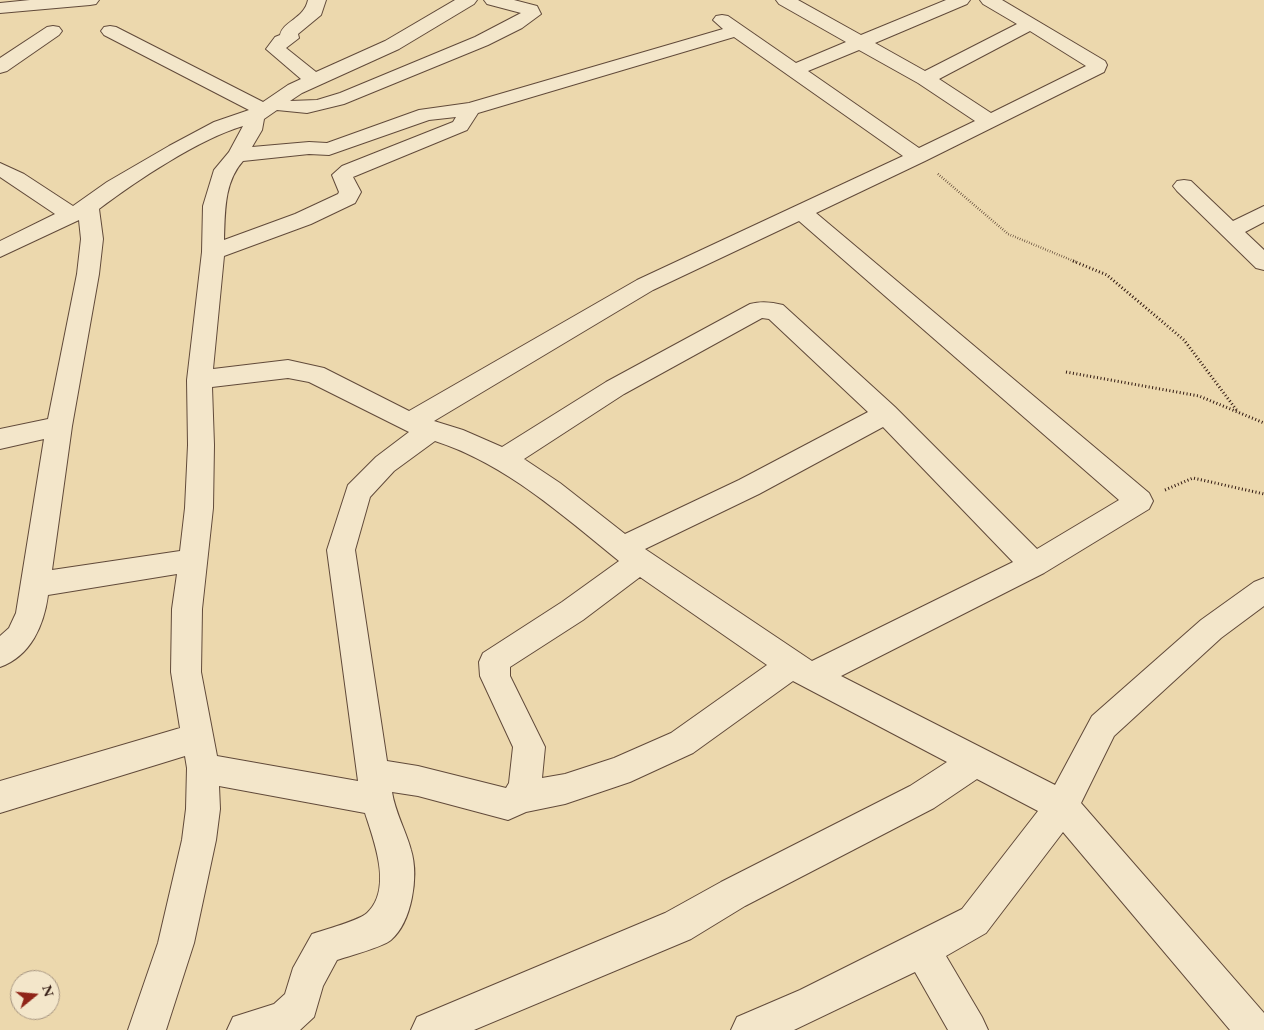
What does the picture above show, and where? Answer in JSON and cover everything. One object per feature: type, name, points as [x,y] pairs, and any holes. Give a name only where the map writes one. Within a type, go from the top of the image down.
[{"type":"street","points":[[0,8],[90,0]]},
{"type":"street","points":[[313,79],[276,49],[282,41],[290,38],[289,33],[315,10],[317,0]]},
{"type":"street","points":[[0,250],[80,211],[114,187],[176,150],[221,126],[263,109],[313,79],[392,45],[468,0]]},
{"type":"street","points":[[110,31],[263,109],[284,107],[308,108],[333,101],[459,51],[516,25],[532,14],[531,10],[493,0]]},
{"type":"street","points":[[785,0],[925,79],[989,121]]},
{"type":"street","points":[[795,70],[961,0]]},
{"type":"street","points":[[246,1030],[284,1020],[300,1004],[306,981],[325,947],[378,928],[391,909],[398,886],[395,852],[376,787],[341,550],[358,492],[421,426],[645,285],[918,157],[1098,67],[989,0]]},
{"type":"street","points":[[719,17],[918,157]]},
{"type":"street","points":[[925,79],[1030,24]]},
{"type":"street","points":[[0,67],[53,30]]},
{"type":"street","points":[[237,155],[308,148],[329,149],[426,114],[471,109],[738,30]]},
{"type":"street","points":[[147,1030],[176,943],[199,840],[203,809],[200,753],[186,672],[187,610],[198,508],[201,445],[199,380],[213,252],[214,206],[224,170],[237,155],[263,109]]},
{"type":"street","points":[[213,252],[303,219],[348,198],[350,192],[342,175],[349,170],[460,126],[471,109]]},
{"type":"street","points":[[0,169],[80,211],[92,239],[88,274],[59,426],[31,613],[20,637],[0,654]]},
{"type":"street","points":[[1184,186],[1264,263]]},
{"type":"street","points":[[0,797],[200,753],[376,787],[418,782],[508,804],[521,797],[565,789],[619,771],[682,743],[802,670],[1034,565],[1139,501],[800,211]]},
{"type":"street","points":[[1231,231],[1264,214]]},
{"type":"street","points":[[504,459],[615,388],[758,310],[775,311],[886,414],[1034,565]]},
{"type":"street","points":[[199,380],[288,369],[300,370],[315,374],[421,426],[454,437],[504,459],[550,490],[630,554],[802,670],[1062,806],[1254,1030]]},
{"type":"street","points":[[521,797],[525,783],[528,747],[495,676],[494,662],[603,591],[630,554],[749,487],[886,414]]},
{"type":"street","points":[[0,439],[59,426]]},
{"type":"street","points":[[35,585],[193,560]]},
{"type":"street","points":[[750,1030],[813,1003],[974,921],[1062,806],[1103,726],[1211,628],[1264,590]]},
{"type":"street","points":[[430,1030],[678,926],[733,894],[922,797],[975,762]]},
{"type":"street","points":[[922,949],[969,1030]]},
{"type":"path","points":[[918,157],[1008,234],[1107,275],[1184,340],[1238,412]]},
{"type":"path","points":[[1066,372],[1199,396],[1264,423]]},
{"type":"path","points":[[1139,501],[1193,478],[1264,494]]}]
